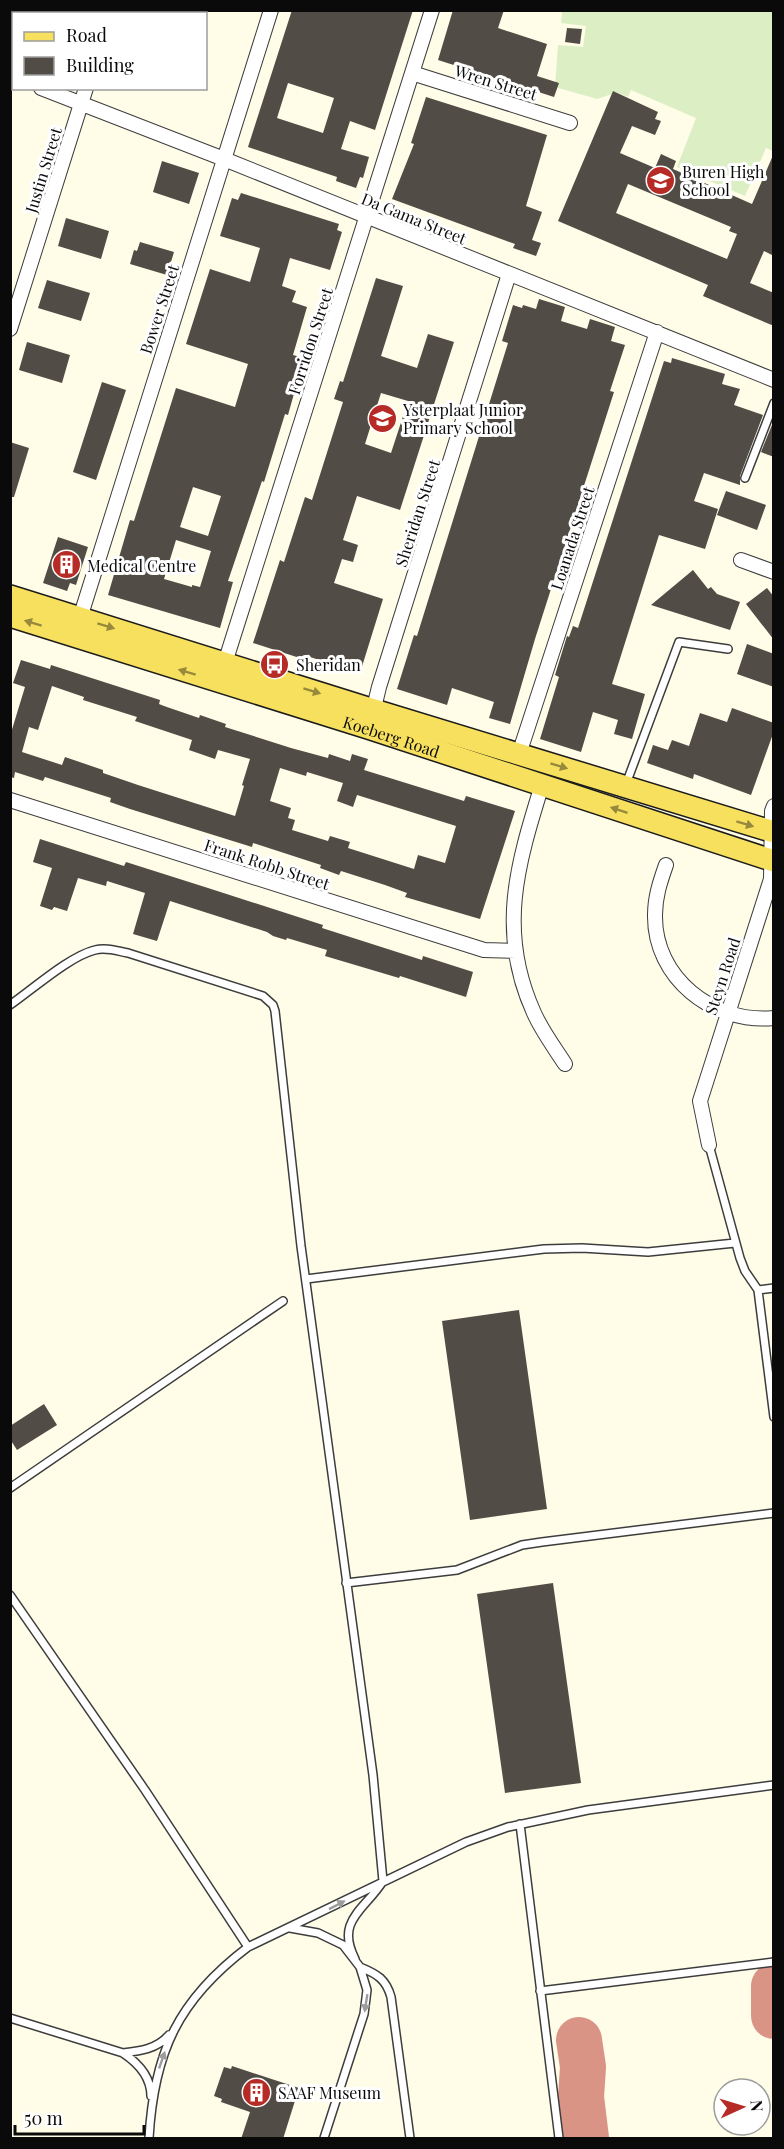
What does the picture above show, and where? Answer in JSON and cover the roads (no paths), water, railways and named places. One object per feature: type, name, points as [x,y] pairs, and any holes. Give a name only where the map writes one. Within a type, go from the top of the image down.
[{"type":"main road","name":"Koeberg Road","points":[[10,596],[80,618],[222,672]]},
{"type":"main road","name":"Koeberg Road","points":[[10,616],[222,672],[371,719],[542,785],[773,861]]},
{"type":"main road","name":"Koeberg Road","points":[[371,719],[519,754],[773,832]]},
{"type":"street","name":"Bower Street","points":[[80,618],[271,10]]},
{"type":"street","name":"Forridon Street","points":[[222,672],[432,10]]},
{"type":"street","name":"Wren Street","points":[[412,73],[570,123]]},
{"type":"street","name":"Da Gama Street","points":[[46,90],[774,380]]},
{"type":"street","name":"Justin Street","points":[[10,329],[85,90]]},
{"type":"street","name":"Sheridan Street","points":[[371,719],[379,687],[509,274]]},
{"type":"street","name":"Loanada Street","points":[[519,754],[657,332]]},
{"type":"street","points":[[741,560],[774,572]]},
{"type":"street","points":[[542,785],[523,846],[515,887],[513,925],[524,985],[534,1012],[544,1033],[565,1064]]},
{"type":"street","name":"Frank Robb Street","points":[[10,800],[484,950],[516,951]]},
{"type":"street","name":"Steyn Road","points":[[709,1145],[700,1101],[771,879],[774,806]]},
{"type":"street","points":[[666,865],[657,890],[655,917],[659,943],[670,968],[686,988],[707,1005],[757,1020],[774,1018]]},
{"type":"lane","points":[[745,478],[774,403]]},
{"type":"lane","points":[[625,787],[679,642],[728,649]]},
{"type":"lane","points":[[10,1005],[78,956],[96,950],[110,949],[263,996],[275,1011],[306,1279],[373,1775],[383,1881],[374,1895],[356,1912],[350,1923],[349,1944],[355,1959]]},
{"type":"lane","points":[[709,1145],[735,1243],[745,1271],[758,1290],[774,1418]]},
{"type":"lane","points":[[306,1279],[544,1250],[582,1248],[648,1252],[735,1243]]},
{"type":"lane","points":[[758,1290],[774,1288]]},
{"type":"lane","points":[[10,1488],[283,1301]]},
{"type":"lane","points":[[346,1583],[457,1570],[522,1545],[774,1513]]},
{"type":"lane","points":[[10,1595],[145,1790],[248,1947]]},
{"type":"lane","points":[[123,2053],[138,2052],[154,2047],[167,2038],[201,1988],[220,1968],[248,1947],[466,1842],[520,1824],[588,1810],[774,1785]]},
{"type":"lane","points":[[520,1824],[559,2139]]},
{"type":"lane","points":[[290,1928],[327,1937],[343,1945],[360,1967],[366,1984],[366,2003],[324,2139]]},
{"type":"lane","points":[[540,1991],[774,1962]]},
{"type":"lane","points":[[360,1967],[380,1977],[391,1997],[410,2139]]},
{"type":"lane","points":[[10,2018],[123,2053],[136,2062],[146,2074],[151,2090],[149,2139]]},
{"type":"lane","points":[[151,2105],[160,2062],[176,2026]]},
{"type":"place","name":"Buren High School","points":[[661,180]]},
{"type":"place","name":"Ysterplaat Junior Primary School","points":[[382,418]]},
{"type":"place","name":"Medical Centre","points":[[66,565]]},
{"type":"place","name":"Sheridan","points":[[275,664]]},
{"type":"place","name":"SAAF Museum","points":[[257,2092]]}]
